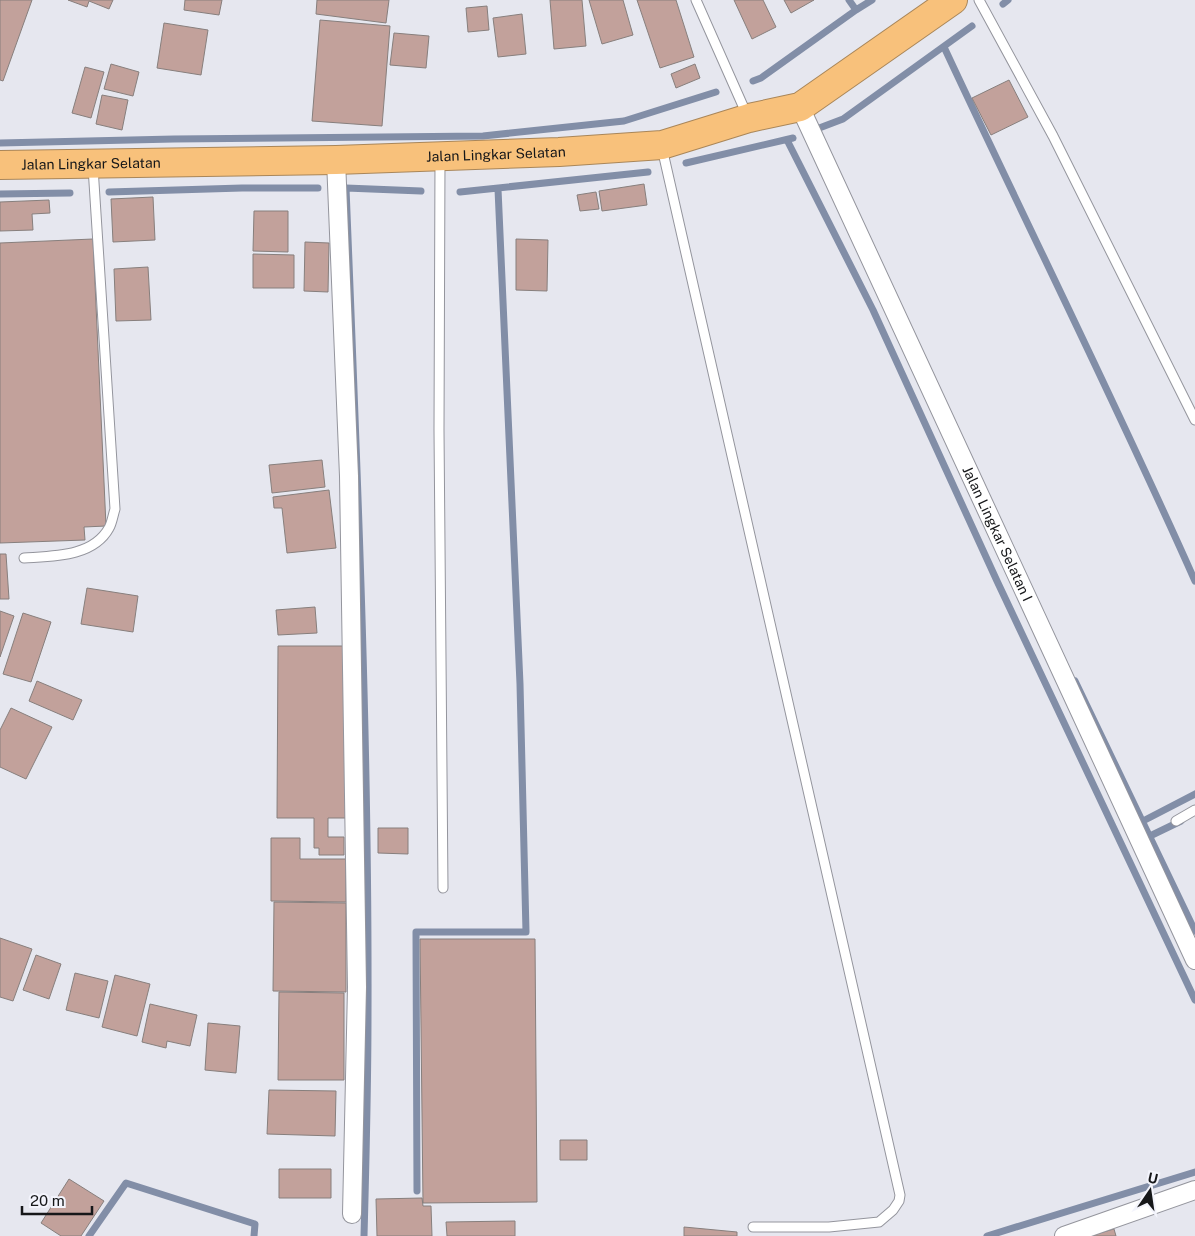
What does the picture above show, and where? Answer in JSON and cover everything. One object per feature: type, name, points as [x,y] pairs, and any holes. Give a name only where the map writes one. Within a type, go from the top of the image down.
[{"type":"highway","name":"Jalan Lingkar Selatan","points":[[0,165],[440,157],[662,145],[748,118],[800,108],[953,0]]},
{"type":"street","name":"Jalan Lingkar Selatan I","points":[[800,108],[1195,960]]},
{"type":"street","points":[[336,160],[349,476],[357,987],[352,1214]]},
{"type":"street","points":[[1064,1236],[1195,1190]]},
{"type":"lane","points":[[696,0],[748,118]]},
{"type":"lane","points":[[979,0],[1053,136],[1195,420]]},
{"type":"lane","points":[[662,145],[900,1195],[899,1201],[893,1210],[879,1222],[830,1227],[753,1227]]},
{"type":"lane","points":[[440,157],[439,430],[443,888]]},
{"type":"lane","points":[[24,558],[64,556],[92,545],[108,529],[115,509],[93,164]]},
{"type":"lane","points":[[1176,821],[1195,810]]},
{"type":"building","points":[[0,0],[32,0],[3,81],[0,80]]},
{"type":"building","points":[[68,0],[113,0],[109,9],[89,1],[87,7]]},
{"type":"building","points":[[185,0],[222,0],[219,15],[184,10]]},
{"type":"building","points":[[317,0],[389,0],[386,23],[316,14]]},
{"type":"building","points":[[550,0],[582,0],[586,46],[554,49]]},
{"type":"building","points":[[589,0],[623,0],[633,35],[602,44]]},
{"type":"building","points":[[637,0],[676,0],[694,57],[660,68]]},
{"type":"building","points":[[734,0],[763,0],[776,27],[752,39]]},
{"type":"building","points":[[784,0],[814,0],[791,13]]},
{"type":"building","points":[[487,6],[489,30],[468,32],[466,8]]},
{"type":"building","points":[[522,14],[526,54],[498,57],[493,18]]},
{"type":"building","points":[[320,20],[390,26],[382,126],[312,121]]},
{"type":"building","points":[[164,23],[208,30],[201,75],[157,68]]},
{"type":"building","points":[[394,33],[429,36],[426,68],[390,65]]},
{"type":"building","points":[[111,64],[139,72],[133,96],[104,89]]},
{"type":"building","points":[[695,64],[700,78],[676,88],[671,74]]},
{"type":"building","points":[[85,67],[104,72],[91,118],[72,113]]},
{"type":"building","points":[[1009,80],[1028,117],[991,135],[972,98]]},
{"type":"building","points":[[102,95],[128,100],[122,130],[96,124]]},
{"type":"building","points":[[644,184],[647,205],[602,211],[599,191]]},
{"type":"building","points":[[596,192],[599,209],[580,211],[577,195]]},
{"type":"building","points":[[153,197],[155,240],[113,242],[111,199]]},
{"type":"building","points":[[49,200],[50,213],[32,214],[33,230],[0,231],[0,202]]},
{"type":"building","points":[[254,211],[288,211],[288,252],[253,251]]},
{"type":"building","points":[[93,239],[106,526],[84,527],[85,540],[0,543],[0,243]]},
{"type":"building","points":[[516,239],[548,240],[547,291],[516,290]]},
{"type":"building","points":[[305,242],[329,243],[328,292],[304,291]]},
{"type":"building","points":[[253,254],[294,255],[294,288],[253,288]]},
{"type":"building","points":[[148,267],[151,320],[116,321],[114,269]]},
{"type":"building","points":[[322,460],[325,487],[272,493],[269,465]]},
{"type":"building","points":[[329,490],[336,548],[287,553],[282,508],[274,508],[273,497]]},
{"type":"building","points":[[0,554],[6,554],[9,599],[0,599]]},
{"type":"building","points":[[87,588],[138,596],[133,632],[81,624]]},
{"type":"building","points":[[315,607],[317,633],[278,635],[276,610]]},
{"type":"building","points":[[0,611],[14,616],[0,657]]},
{"type":"building","points":[[23,613],[51,622],[31,682],[3,674]]},
{"type":"building","points":[[278,646],[348,646],[347,818],[328,818],[328,837],[344,837],[344,855],[319,855],[319,848],[314,848],[314,818],[277,818]]},
{"type":"building","points":[[37,681],[82,700],[73,720],[29,701]]},
{"type":"building","points":[[11,708],[52,727],[26,779],[0,767],[0,730]]},
{"type":"building","points":[[378,828],[408,828],[408,854],[378,853]]},
{"type":"building","points":[[271,838],[300,838],[300,859],[346,859],[346,902],[271,901]]},
{"type":"building","points":[[274,902],[346,903],[346,992],[273,991]]},
{"type":"building","points":[[0,938],[32,949],[13,1001],[0,997]]},
{"type":"building","points":[[420,939],[535,939],[537,1202],[423,1203]]},
{"type":"building","points":[[36,955],[61,964],[49,999],[23,990]]},
{"type":"building","points":[[75,973],[108,981],[99,1018],[66,1010]]},
{"type":"building","points":[[115,975],[150,984],[137,1036],[102,1027]]},
{"type":"building","points":[[279,992],[344,993],[344,1080],[278,1080]]},
{"type":"building","points":[[150,1004],[197,1015],[190,1046],[167,1041],[166,1048],[142,1042]]},
{"type":"building","points":[[208,1023],[240,1026],[236,1073],[205,1070]]},
{"type":"building","points":[[269,1090],[336,1091],[335,1136],[267,1134]]},
{"type":"building","points":[[560,1140],[587,1140],[587,1160],[560,1160]]},
{"type":"building","points":[[279,1169],[331,1169],[331,1198],[279,1198]]},
{"type":"building","points":[[69,1179],[104,1201],[81,1236],[61,1236],[41,1223]]},
{"type":"building","points":[[422,1198],[423,1206],[431,1206],[432,1236],[377,1236],[376,1199]]},
{"type":"building","points":[[515,1221],[515,1236],[447,1236],[446,1222]]},
{"type":"building","points":[[684,1227],[737,1232],[737,1236],[684,1236]]},
{"type":"building","points":[[1114,1229],[1116,1236],[1089,1236]]},
{"type":"waterway","points":[[849,0],[856,10],[872,0]]},
{"type":"waterway","points":[[1003,4],[1008,0]]},
{"type":"waterway","points":[[753,81],[761,78],[856,10]]},
{"type":"waterway","points":[[814,130],[843,119],[972,26]]},
{"type":"waterway","points":[[944,47],[1134,447],[1195,581]]},
{"type":"waterway","points":[[0,143],[483,136],[624,121],[716,92]]},
{"type":"waterway","points":[[686,163],[793,138]]},
{"type":"waterway","points":[[787,140],[873,310],[997,581],[1195,1000]]},
{"type":"waterway","points":[[460,192],[648,172]]},
{"type":"waterway","points":[[109,192],[318,188]]},
{"type":"waterway","points":[[364,1236],[368,1043],[367,808],[362,601],[346,188],[421,191]]},
{"type":"waterway","points":[[417,1191],[416,932],[526,932],[520,684],[498,189]]},
{"type":"waterway","points":[[0,194],[70,193]]},
{"type":"waterway","points":[[1075,681],[1195,931]]},
{"type":"waterway","points":[[1143,821],[1195,794]]},
{"type":"waterway","points":[[1150,836],[1181,821]]},
{"type":"waterway","points":[[987,1236],[1195,1172]]},
{"type":"waterway","points":[[89,1236],[126,1183],[255,1224],[254,1236]]}]
